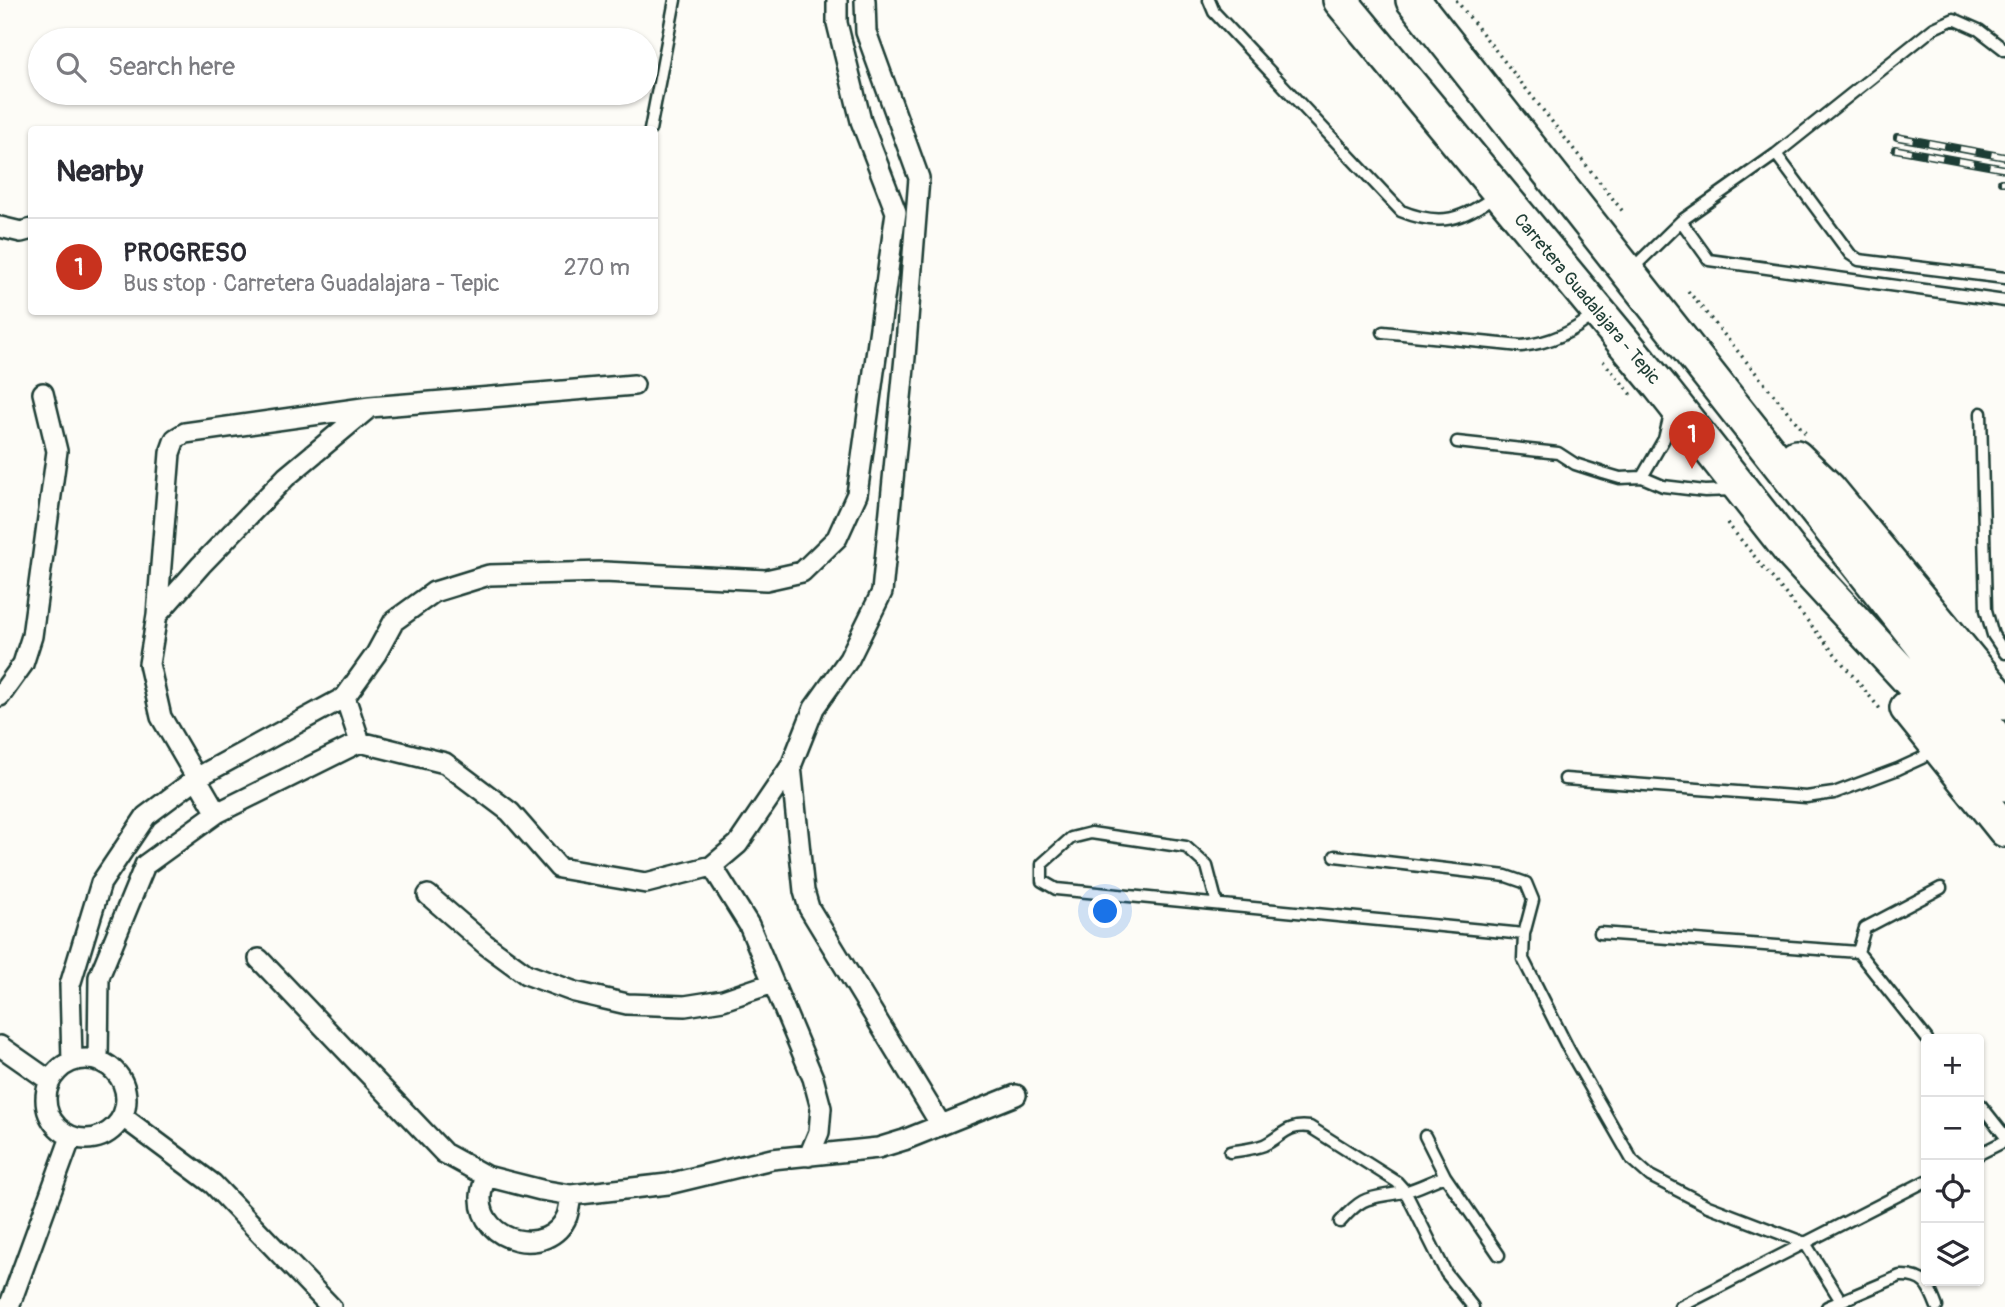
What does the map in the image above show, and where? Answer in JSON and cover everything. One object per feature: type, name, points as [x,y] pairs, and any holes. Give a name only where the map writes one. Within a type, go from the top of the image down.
[{"type":"highway","name":"Carretera Guadalajara - Tepic","points":[[1339,0],[1598,311],[1791,552],[2005,784]]},
{"type":"highway","points":[[1413,0],[2005,750]]},
{"type":"highway","points":[[1697,360],[1829,489],[2001,691]]},
{"type":"highway","points":[[1791,552],[1832,615],[2005,830]]},
{"type":"street","points":[[72,1061],[70,985],[101,883],[146,816],[198,777],[345,697],[376,654],[394,621],[434,592],[489,575],[604,572],[766,580],[802,572],[837,538],[857,494],[896,212],[861,121],[837,23],[837,0]]},
{"type":"street","points":[[98,1061],[99,977],[145,865],[217,813],[360,742],[445,762],[510,812],[559,868],[646,883],[712,866],[738,844],[791,766],[814,708],[849,659],[882,592],[919,178],[866,32],[865,0]]},
{"type":"street","points":[[854,92],[883,84]]},
{"type":"street","points":[[880,170],[911,159]]},
{"type":"street","points":[[0,227],[22,232],[28,230]]},
{"type":"street","points":[[876,356],[905,357]]},
{"type":"street","points":[[217,813],[161,717],[149,664],[157,615],[170,453],[175,439],[186,433],[370,407],[634,385]]},
{"type":"street","points":[[0,696],[23,664],[32,636],[57,451],[43,393]]},
{"type":"street","points":[[157,615],[286,477],[370,407]]},
{"type":"street","points":[[345,697],[360,742]]},
{"type":"street","points":[[791,766],[804,891],[809,908],[941,1125]]},
{"type":"street","points":[[712,866],[749,925],[813,1077],[821,1108],[819,1132],[809,1156]]},
{"type":"street","points":[[428,895],[485,944],[526,974],[575,992],[627,1004],[685,1006],[723,1000],[773,983]]},
{"type":"street","points":[[259,959],[444,1153],[485,1176],[541,1190],[571,1195],[668,1184],[772,1159],[878,1147],[1016,1096]]},
{"type":"street","points":[[0,1046],[50,1081]]},
{"type":"street","points":[[72,1061],[98,1061],[117,1073],[122,1084],[126,1094],[123,1117],[110,1132],[100,1136],[91,1139],[71,1137],[54,1125],[47,1111],[45,1096],[50,1081],[56,1072],[72,1061]]},
{"type":"street","points":[[123,1117],[213,1184],[331,1307]]},
{"type":"street","points":[[9,1307],[71,1137]]},
{"type":"street","points":[[485,1176],[480,1199],[487,1221],[504,1237],[516,1240],[528,1242],[551,1235],[566,1218],[571,1195]]},
{"type":"lane","points":[[658,88],[675,0]]},
{"type":"lane","points":[[1209,0],[1214,12],[1401,211],[1418,219],[1450,221],[1483,205],[1499,192]]},
{"type":"lane","points":[[1628,272],[1681,221],[1776,154],[1934,28],[1954,19],[1979,30],[2005,50]]},
{"type":"lane","points":[[651,126],[655,105]]},
{"type":"lane","points":[[1776,154],[1850,254],[1859,260],[2005,278]]},
{"type":"lane","points":[[1681,221],[1709,260],[2005,301]]},
{"type":"lane","points":[[1383,332],[1521,346],[1542,344],[1578,328],[1598,311]]},
{"type":"lane","points":[[1642,477],[1664,439],[1673,403]]},
{"type":"lane","points":[[1981,413],[1986,610],[1993,635],[2005,653]]},
{"type":"lane","points":[[1457,442],[1558,453],[1575,464],[1602,473],[1620,478],[1642,477],[1663,486],[1742,490]]},
{"type":"lane","points":[[1565,779],[1806,797],[1834,793],[1898,768],[1922,758],[1936,743]]},
{"type":"lane","points":[[1217,905],[1207,866],[1186,847],[1091,833],[1071,838],[1041,864],[1041,881],[1056,889],[1217,905],[1524,934]]},
{"type":"lane","points":[[1335,856],[1506,876],[1526,883],[1532,900],[1524,934],[1523,959],[1569,1050],[1632,1160],[1650,1176],[1708,1206],[1805,1243],[1841,1301]]},
{"type":"lane","points":[[1858,952],[1865,928],[1941,888]]},
{"type":"lane","points":[[1600,933],[1858,952],[1923,1034]]},
{"type":"lane","points":[[1984,1110],[2005,1138],[1984,1151]]},
{"type":"lane","points":[[1230,1152],[1264,1144],[1287,1129],[1310,1127],[1397,1182],[1405,1191],[1446,1273],[1473,1307]]},
{"type":"lane","points":[[1425,1136],[1444,1176],[1499,1255]]},
{"type":"lane","points":[[1340,1222],[1356,1203],[1374,1196],[1405,1191],[1444,1176]]},
{"type":"lane","points":[[1680,1307],[1921,1184]]},
{"type":"lane","points":[[1827,1307],[1899,1276],[1912,1275],[1930,1288],[1937,1307]]},
{"type":"path","points":[[1456,0],[1624,213]]},
{"type":"path","points":[[1602,361],[1636,400]]},
{"type":"path","points":[[1727,523],[1837,658]]},
{"type":"railway","points":[[1897,137],[2005,157]]},
{"type":"railway","points":[[1895,149],[2005,169]]},
{"type":"place","name":"PROGRESO","points":[[1692,469]]}]
